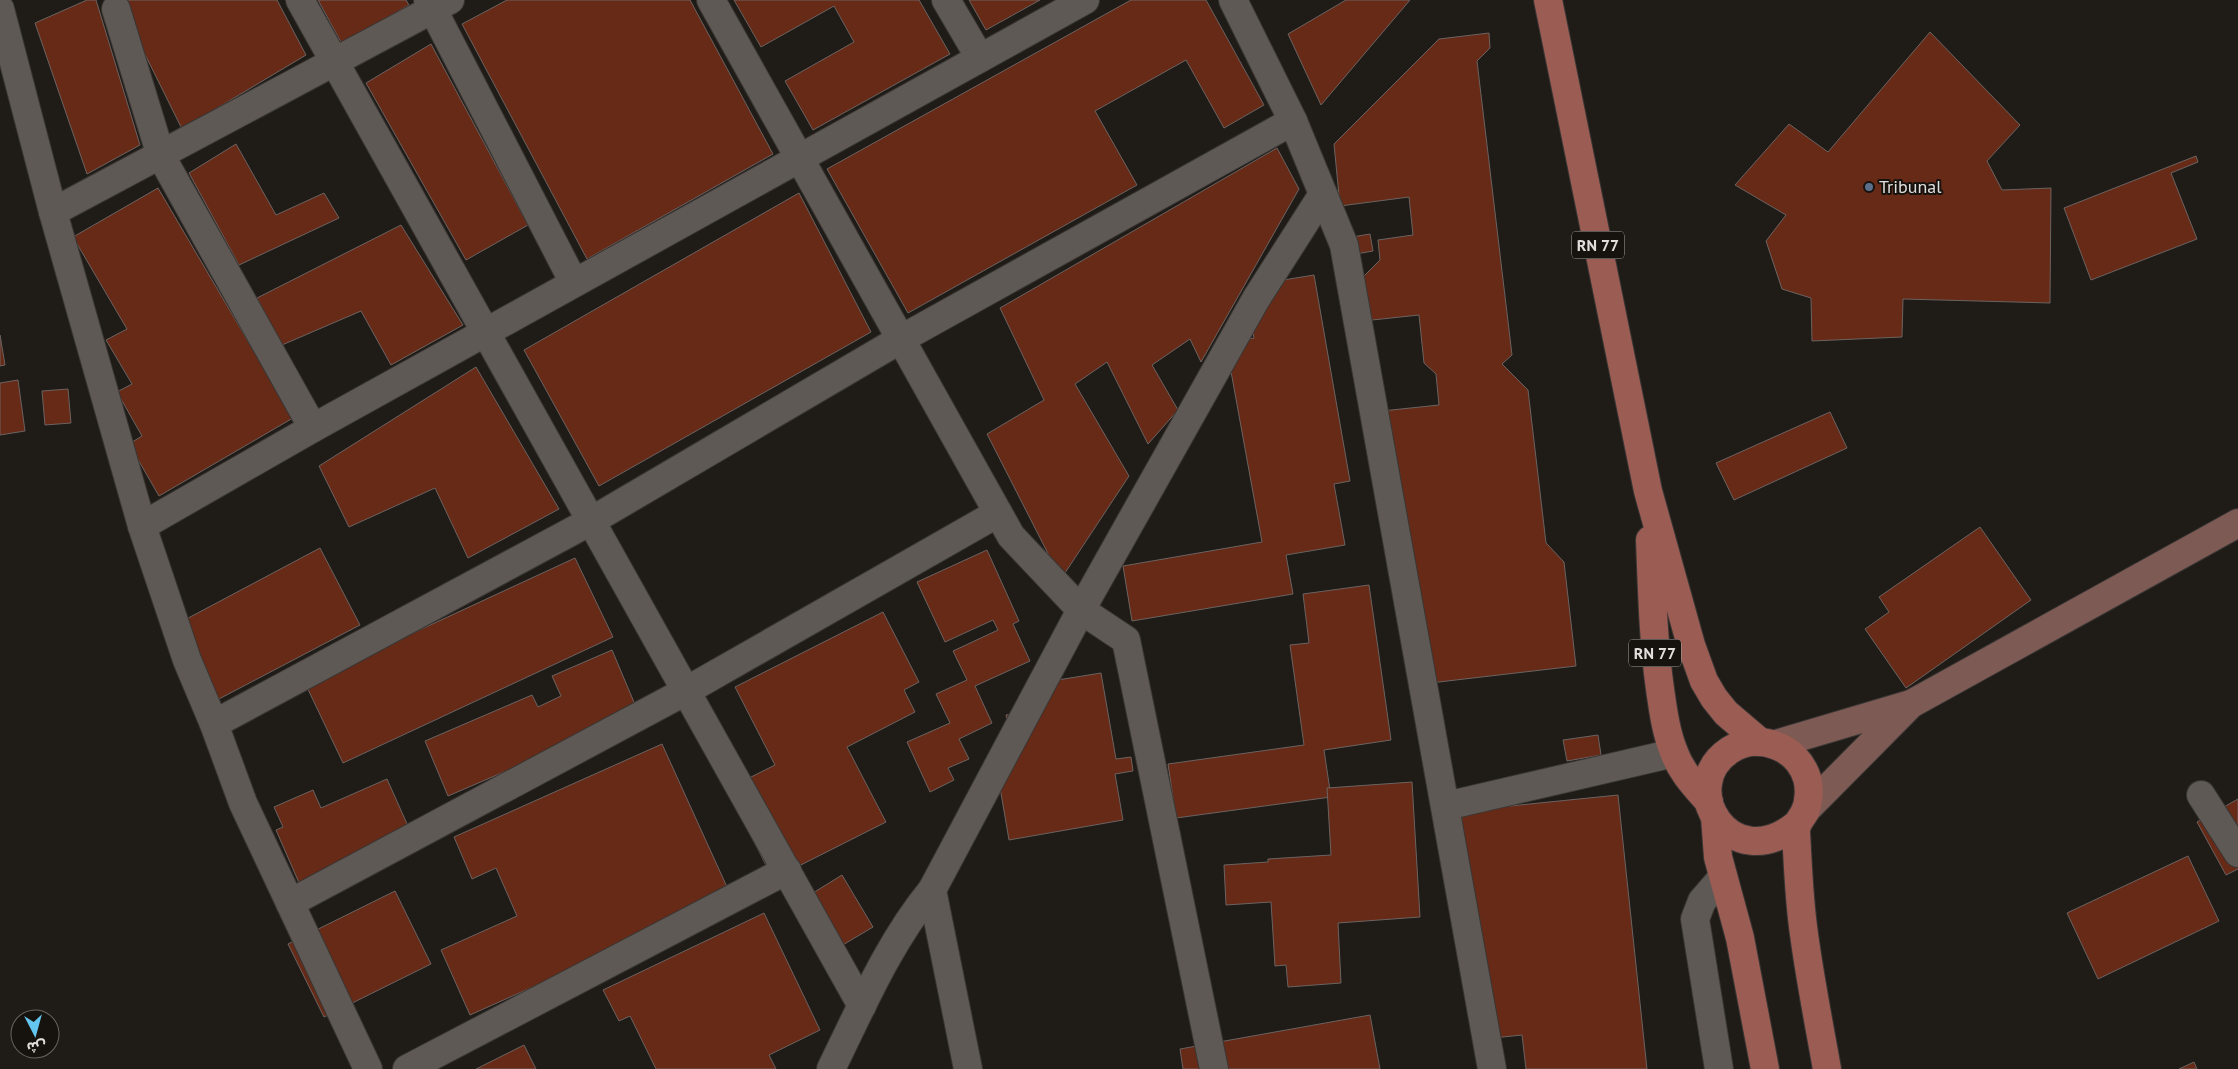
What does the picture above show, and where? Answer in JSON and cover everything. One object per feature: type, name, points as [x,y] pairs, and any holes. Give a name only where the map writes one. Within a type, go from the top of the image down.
[{"type":"main road","name":"RN 77","points":[[1548,0],[1648,491],[1690,646],[1704,681],[1726,713],[1768,743]]},
{"type":"main road","name":"RN 77","points":[[1648,491],[1655,652],[1663,706],[1674,753],[1690,780],[1712,810]]},
{"type":"main road","points":[[1765,1069],[1740,938],[1722,878],[1712,810],[1707,792],[1710,776],[1718,761],[1730,750],[1744,743],[1768,743],[1911,704],[2238,523]]},
{"type":"main road","points":[[1712,810],[1720,824],[1733,835],[1749,842],[1766,841],[1782,836],[1911,704]]},
{"type":"main road","points":[[1768,743],[1790,752],[1801,764],[1807,779],[1809,795],[1801,818],[1804,934],[1827,1069]]},
{"type":"street","points":[[300,0],[862,1006]]},
{"type":"street","points":[[711,0],[1011,536],[1081,610],[1126,640],[1214,1069]]},
{"type":"street","points":[[946,0],[980,58]]},
{"type":"street","points":[[142,526],[313,428],[1084,0]]},
{"type":"street","points":[[1233,0],[1293,122],[1344,245],[1492,1069]]},
{"type":"street","points":[[53,212],[335,62],[437,3],[574,283]]},
{"type":"street","points":[[116,8],[161,156],[313,428]]},
{"type":"street","points":[[0,9],[53,212],[142,526],[187,660],[214,724],[243,803],[368,1069]]},
{"type":"street","points":[[214,724],[591,520],[901,339],[1293,122]]},
{"type":"street","points":[[831,1069],[862,1006],[912,914],[932,890],[1081,610],[1256,299],[1323,194]]},
{"type":"street","points":[[290,903],[686,691],[998,513]]},
{"type":"street","points":[[1446,806],[1674,753]]},
{"type":"street","points":[[2201,795],[2238,853]]},
{"type":"street","points":[[407,1069],[787,870]]},
{"type":"street","points":[[1719,1069],[1695,920],[1702,901],[1722,878]]},
{"type":"street","points":[[932,890],[968,1069]]},
{"type":"building","points":[[87,0],[96,0],[140,145],[87,174],[35,23]]},
{"type":"building","points":[[118,0],[277,0],[306,55],[182,129]]},
{"type":"building","points":[[318,0],[406,0],[409,5],[342,44]]},
{"type":"building","points":[[507,0],[690,0],[773,154],[587,259],[462,24]]},
{"type":"building","points":[[734,0],[919,0],[950,54],[813,130],[785,81],[854,42],[834,6],[761,47]]},
{"type":"building","points":[[969,0],[1040,0],[986,30]]},
{"type":"building","points":[[1131,0],[1206,0],[1264,105],[1224,128],[1186,60],[1095,111],[1137,185],[908,313],[827,169]]},
{"type":"building","points":[[1346,0],[1410,0],[1321,105],[1288,34]]},
{"type":"building","name":"Tribunal","points":[[1930,32],[2020,125],[1987,161],[2002,190],[2051,188],[2050,303],[1903,299],[1902,337],[1812,341],[1811,298],[1782,289],[1766,241],[1786,215],[1735,185],[1789,124],[1828,152]]},
{"type":"building","points":[[1489,33],[1490,48],[1477,61],[1512,355],[1502,364],[1528,390],[1546,543],[1564,562],[1576,666],[1413,685],[1382,411],[1439,405],[1436,374],[1424,363],[1419,315],[1363,321],[1358,282],[1380,260],[1378,240],[1413,235],[1409,197],[1340,206],[1334,144],[1439,39]]},
{"type":"building","points":[[431,44],[528,225],[466,260],[366,83]]},
{"type":"building","points":[[236,144],[276,215],[324,193],[339,218],[239,265],[189,173]]},
{"type":"building","points":[[1277,148],[1299,189],[1201,362],[1190,339],[1152,365],[1178,410],[1148,444],[1107,362],[1075,384],[1129,476],[1061,579],[987,434],[1044,400],[1000,308]]},
{"type":"building","points":[[2196,156],[2198,162],[2171,173],[2197,239],[2091,280],[2064,208]]},
{"type":"building","points":[[158,188],[293,418],[159,496],[129,444],[142,436],[117,392],[132,384],[106,340],[127,329],[73,237]]},
{"type":"building","points":[[799,193],[871,332],[599,486],[524,350]]},
{"type":"building","points":[[401,225],[463,325],[391,365],[361,311],[282,345],[257,298]]},
{"type":"building","points":[[1370,234],[1373,251],[1356,254],[1352,237]]},
{"type":"building","points":[[1314,275],[1350,481],[1334,484],[1345,545],[1286,555],[1293,594],[1132,621],[1123,566],[1262,542],[1226,344],[1254,338],[1249,309],[1269,305],[1265,283]]},
{"type":"building","points":[[0,335],[5,365],[0,366]]},
{"type":"building","points":[[476,367],[559,509],[468,558],[435,488],[349,527],[319,466]]},
{"type":"building","points":[[18,380],[25,431],[0,435],[0,383]]},
{"type":"building","points":[[68,389],[71,423],[45,425],[42,391]]},
{"type":"building","points":[[1830,412],[1847,448],[1734,500],[1716,463]]},
{"type":"building","points":[[1980,527],[2031,600],[1906,688],[1865,629],[1889,612],[1879,597]]},
{"type":"building","points":[[320,548],[360,625],[217,700],[177,624]]},
{"type":"building","points":[[987,550],[1019,621],[1013,624],[1030,661],[975,686],[992,723],[959,739],[969,759],[948,768],[954,780],[930,792],[907,742],[950,723],[936,694],[967,680],[953,651],[998,630],[993,620],[945,642],[917,582]]},
{"type":"building","points":[[575,558],[613,637],[343,763],[305,683]]},
{"type":"building","points":[[1369,585],[1391,740],[1324,750],[1331,797],[1176,818],[1168,764],[1304,745],[1290,645],[1309,643],[1303,594]]},
{"type":"building","points":[[883,612],[919,682],[904,690],[915,712],[847,747],[886,822],[773,879],[727,789],[775,765],[735,687]]},
{"type":"building","points":[[612,650],[639,714],[448,796],[425,741],[532,695],[538,707],[561,696],[552,676]]},
{"type":"building","points":[[1101,673],[1116,759],[1131,757],[1133,771],[1115,774],[1123,820],[1009,840],[996,764],[1014,761],[1006,715],[1043,708],[1039,683]]},
{"type":"building","points":[[1598,735],[1601,755],[1567,761],[1563,740]]},
{"type":"building","points":[[662,744],[732,898],[470,1015],[441,950],[517,916],[496,868],[472,879],[454,837]]},
{"type":"building","points":[[387,779],[412,835],[300,885],[276,830],[283,827],[274,807],[313,790],[321,808]]},
{"type":"building","points":[[1412,782],[1420,917],[1338,923],[1341,983],[1288,987],[1286,965],[1275,966],[1271,902],[1226,905],[1224,865],[1268,862],[1268,859],[1331,855],[1327,788]]},
{"type":"building","points":[[1618,795],[1647,1069],[1526,1069],[1522,1035],[1484,1039],[1461,811]]},
{"type":"building","points":[[2238,799],[2238,869],[2226,875],[2197,822]]},
{"type":"building","points":[[2188,856],[2219,921],[2098,979],[2067,913]]},
{"type":"building","points":[[842,875],[873,927],[831,952],[800,901]]},
{"type":"building","points":[[395,891],[431,964],[324,1017],[288,944]]},
{"type":"building","points":[[764,913],[820,1030],[769,1055],[776,1069],[656,1069],[630,1016],[619,1021],[603,990]]},
{"type":"building","points":[[1370,1015],[1380,1069],[1183,1069],[1180,1049]]},
{"type":"building","points":[[524,1045],[536,1069],[476,1069]]},
{"type":"building","points":[[2194,1062],[2197,1069],[2179,1069]]},
{"type":"place","name":"Tribunal","points":[[1869,187]]}]
